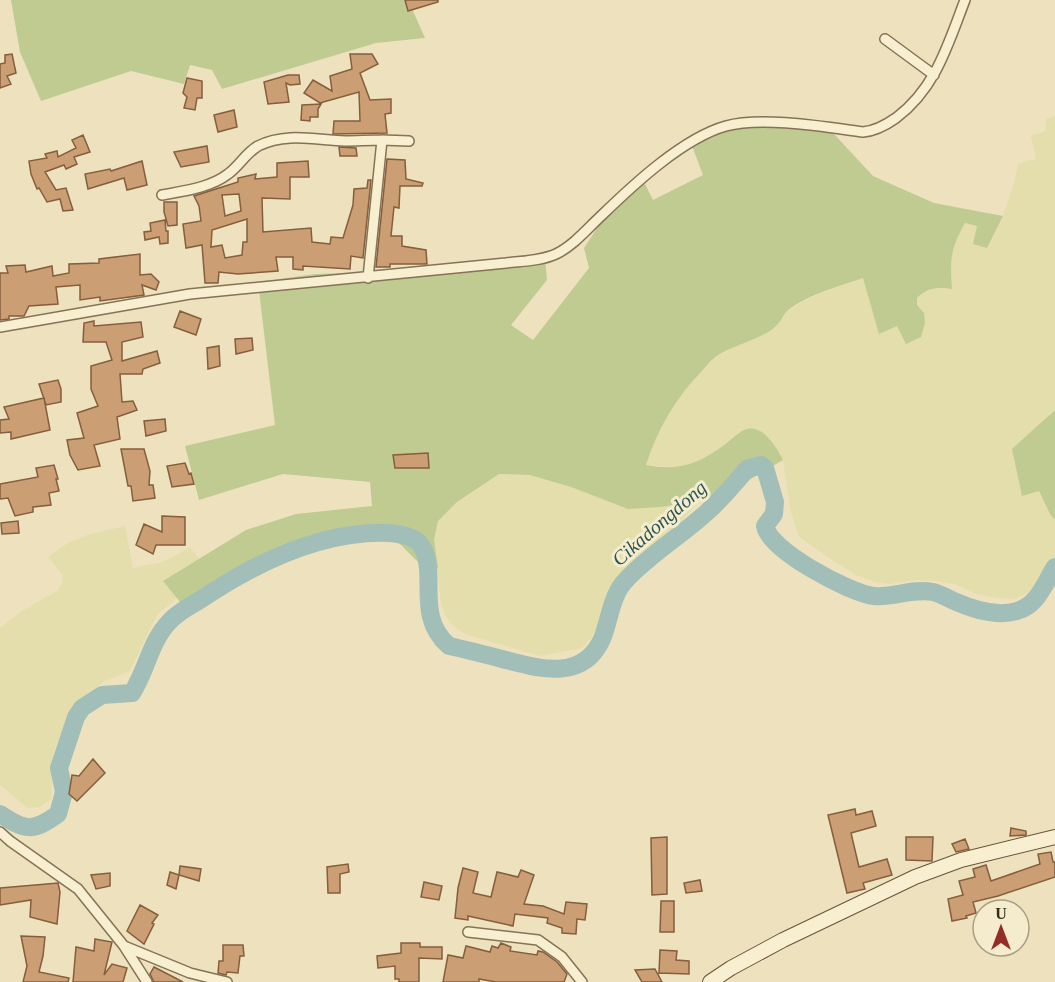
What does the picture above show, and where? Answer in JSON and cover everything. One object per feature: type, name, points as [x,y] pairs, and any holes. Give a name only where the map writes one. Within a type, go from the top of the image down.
[{"type":"street","points":[[0,327],[190,294],[506,263],[555,254],[580,236],[619,198],[658,166],[709,133],[734,124],[778,123],[869,132],[887,124],[913,106],[934,75],[942,61],[965,0]]},
{"type":"street","points":[[885,39],[934,75]]},
{"type":"street","points":[[162,195],[196,188],[228,174],[238,162],[259,146],[278,140],[307,136],[345,141],[409,141]]},
{"type":"street","points":[[368,278],[382,140]]},
{"type":"street","points":[[0,832],[78,890],[124,946],[147,982]]},
{"type":"street","points":[[710,982],[783,940],[915,877],[961,860],[1055,837]]},
{"type":"street","points":[[468,932],[538,940],[562,957],[582,982]]},
{"type":"street","points":[[124,946],[190,973],[227,982]]},
{"type":"shaded area","points":[[1055,116],[1055,410],[1050,412],[1022,496],[1039,491],[1055,520],[1055,559],[1030,592],[1015,599],[997,598],[976,594],[955,584],[915,580],[890,584],[875,582],[856,575],[799,537],[790,509],[783,460],[746,429],[708,456],[693,463],[676,468],[646,465],[663,424],[691,382],[716,356],[776,326],[785,313],[800,303],[823,292],[864,278],[879,333],[924,313],[917,305],[917,298],[924,291],[937,287],[952,289],[950,264],[953,244],[965,223],[977,226],[987,248],[1003,216],[1018,164],[1036,159],[1031,136],[1046,131],[1046,119]]},
{"type":"shaded area","points":[[498,474],[530,475],[571,487],[628,509],[698,501],[683,520],[645,551],[631,567],[591,638],[582,648],[540,656],[465,634],[453,626],[441,604],[434,540],[438,521],[457,502]]},
{"type":"shaded area","points":[[125,526],[133,568],[163,562],[190,547],[199,559],[163,581],[177,598],[157,615],[130,671],[105,681],[85,695],[64,726],[53,754],[51,799],[40,807],[28,808],[0,785],[0,628],[22,611],[57,591],[62,584],[63,575],[48,557],[68,543],[87,535]]},
{"type":"green space","points":[[11,0],[408,0],[425,38],[376,43],[222,89],[212,70],[190,65],[184,84],[131,71],[41,101],[20,52]]},
{"type":"green space","points":[[783,120],[834,134],[873,176],[934,203],[1003,216],[987,248],[973,244],[977,226],[965,223],[956,240],[952,255],[952,289],[933,289],[917,298],[917,305],[924,313],[925,323],[921,337],[906,344],[897,326],[879,334],[863,278],[814,295],[787,311],[771,330],[725,351],[710,362],[668,415],[646,465],[678,467],[696,462],[747,429],[759,430],[769,438],[783,460],[732,490],[698,501],[628,509],[571,487],[530,475],[499,474],[457,502],[438,521],[434,540],[438,568],[418,562],[388,536],[335,546],[283,562],[184,607],[163,581],[246,530],[296,514],[372,506],[370,482],[283,474],[199,500],[185,446],[275,425],[258,282],[315,274],[382,272],[545,259],[547,280],[511,325],[533,340],[589,268],[584,248],[605,216],[643,180],[653,200],[703,175],[692,146],[742,125]]},
{"type":"green space","points":[[1055,410],[1055,520],[1039,491],[1022,496],[1012,449]]},
{"type":"building","points":[[405,0],[438,0],[438,2],[408,11]]},
{"type":"building","points":[[12,54],[16,73],[7,76],[11,84],[0,88],[0,64],[5,63],[5,55]]},
{"type":"building","points":[[350,54],[372,54],[378,64],[360,73],[370,100],[391,99],[391,113],[385,114],[387,133],[333,134],[334,121],[360,121],[359,92],[320,103],[304,93],[313,80],[332,91],[330,76],[352,69]]},
{"type":"building","points":[[288,75],[299,75],[300,84],[286,83],[289,102],[268,104],[264,82]]},
{"type":"building","points":[[187,78],[202,81],[202,98],[197,98],[195,110],[184,108],[187,97],[183,93]]},
{"type":"building","points":[[321,104],[318,117],[310,117],[310,121],[301,120],[302,105]]},
{"type":"building","points":[[234,110],[237,127],[218,132],[214,115]]},
{"type":"building","points":[[83,135],[90,152],[74,157],[77,164],[66,169],[64,165],[45,172],[56,190],[66,188],[73,210],[63,211],[60,199],[47,202],[39,188],[37,189],[29,161],[47,158],[45,154],[57,151],[58,157],[76,148],[72,140]]},
{"type":"building","points":[[207,146],[209,162],[181,167],[174,152]]},
{"type":"building","points":[[339,147],[356,148],[357,156],[340,156]]},
{"type":"building","points":[[387,159],[405,160],[406,179],[423,183],[422,186],[400,186],[399,208],[394,207],[391,236],[402,236],[402,246],[426,250],[427,264],[390,264],[390,267],[376,267]]},
{"type":"building","points":[[142,161],[147,185],[127,190],[124,178],[88,189],[85,174],[110,169],[111,171]]},
{"type":"building","points":[[308,161],[309,177],[290,177],[290,199],[262,198],[263,232],[311,228],[312,242],[330,244],[331,237],[343,238],[353,205],[354,189],[367,188],[368,180],[371,180],[363,258],[351,256],[350,269],[303,266],[303,270],[293,269],[293,257],[276,257],[278,271],[238,274],[219,272],[218,283],[205,283],[202,245],[186,248],[183,224],[201,221],[199,206],[194,196],[238,182],[238,178],[256,174],[255,179],[277,177],[277,163]],"holes":[[[239,194],[241,211],[225,216],[222,195]],[[247,219],[247,242],[243,242],[242,255],[225,258],[222,245],[211,247],[212,230]]]},
{"type":"building","points":[[164,202],[177,202],[177,225],[168,226]]},
{"type":"building","points":[[165,220],[168,243],[160,244],[159,237],[145,240],[144,232],[151,231],[150,223]]},
{"type":"building","points":[[140,254],[140,275],[151,274],[159,282],[156,290],[142,285],[144,295],[100,301],[100,297],[80,300],[80,285],[56,287],[58,304],[29,306],[24,316],[9,316],[9,319],[0,320],[0,273],[8,273],[6,266],[25,265],[26,272],[52,266],[53,276],[69,273],[69,264],[99,263],[99,259]]},
{"type":"building","points":[[180,311],[201,319],[196,335],[174,327]]},
{"type":"building","points":[[94,321],[94,326],[141,322],[143,337],[122,342],[122,361],[157,351],[160,363],[143,369],[142,374],[120,374],[122,402],[133,401],[137,410],[117,417],[120,439],[94,445],[100,466],[78,470],[70,455],[67,440],[84,438],[77,413],[98,406],[91,389],[91,366],[112,360],[106,342],[83,342],[84,323]]},
{"type":"building","points":[[252,338],[253,350],[236,354],[235,339]]},
{"type":"building","points":[[219,346],[220,366],[208,369],[207,348]]},
{"type":"building","points":[[58,380],[61,402],[46,405],[39,384]]},
{"type":"building","points":[[44,398],[50,430],[11,439],[11,432],[0,433],[0,420],[9,419],[4,407]]},
{"type":"building","points":[[165,419],[166,431],[146,436],[144,421]]},
{"type":"building","points":[[121,449],[144,449],[150,471],[149,485],[153,485],[155,498],[133,501]]},
{"type":"building","points":[[428,453],[429,468],[395,468],[393,455]]},
{"type":"building","points":[[185,463],[194,484],[172,487],[167,466]]},
{"type":"building","points":[[54,465],[59,491],[49,493],[51,505],[33,507],[33,512],[15,516],[8,498],[0,499],[0,484],[38,477],[36,468]]},
{"type":"building","points":[[162,516],[185,517],[185,545],[156,545],[153,554],[136,545],[144,524],[162,532]]},
{"type":"building","points":[[18,521],[19,533],[2,534],[1,523]]},
{"type":"building","points":[[93,759],[105,773],[77,801],[69,794],[72,775],[79,776]]},
{"type":"building","points":[[855,809],[856,815],[872,811],[876,826],[851,833],[859,867],[887,859],[892,875],[863,883],[865,889],[847,893],[828,815]]},
{"type":"building","points":[[1011,828],[1026,831],[1026,835],[1010,836]]},
{"type":"building","points":[[667,837],[667,894],[652,895],[651,838]]},
{"type":"building","points":[[906,837],[933,837],[932,861],[906,860]]},
{"type":"building","points":[[965,839],[969,849],[956,852],[952,844]]},
{"type":"building","points":[[1051,852],[1053,862],[1055,862],[1055,877],[998,896],[971,898],[971,914],[966,916],[967,918],[952,921],[948,899],[963,895],[959,881],[975,877],[973,869],[986,865],[991,881],[1040,864],[1038,854]]},
{"type":"building","points":[[348,864],[349,872],[340,874],[340,893],[328,893],[327,867]]},
{"type":"building","points":[[180,866],[201,869],[199,881],[179,875]]},
{"type":"building","points":[[463,868],[478,872],[473,893],[491,897],[497,872],[518,877],[521,870],[534,875],[524,904],[543,906],[564,914],[566,902],[587,904],[585,920],[577,919],[576,934],[562,933],[562,928],[547,923],[548,918],[515,914],[513,926],[468,916],[468,920],[455,918]]},
{"type":"building","points":[[170,872],[179,875],[176,889],[167,885]]},
{"type":"building","points":[[110,873],[110,886],[96,889],[91,875]]},
{"type":"building","points":[[700,880],[702,891],[686,893],[684,883]]},
{"type":"building","points":[[424,882],[442,886],[439,900],[421,897]]},
{"type":"building","points":[[58,883],[60,892],[57,924],[30,917],[31,900],[0,905],[0,888]]},
{"type":"building","points":[[661,901],[674,901],[674,932],[660,932]]},
{"type":"building","points":[[140,905],[158,915],[152,923],[154,924],[144,944],[127,931]]},
{"type":"building","points":[[21,936],[45,937],[39,972],[69,978],[68,982],[23,982],[27,966]]},
{"type":"building","points":[[95,939],[112,942],[104,975],[112,964],[127,968],[123,982],[73,982],[76,947],[94,951]]},
{"type":"building","points":[[401,943],[420,943],[420,947],[442,947],[442,959],[419,958],[419,982],[399,982],[399,979],[395,979],[395,966],[378,968],[377,956],[401,953]]},
{"type":"building","points":[[501,943],[511,947],[510,951],[537,955],[538,951],[543,952],[557,962],[567,974],[564,982],[496,982],[479,979],[479,982],[443,982],[448,955],[463,958],[466,946],[490,952],[492,946],[498,948]]},
{"type":"building","points":[[223,945],[243,945],[244,956],[240,956],[238,973],[227,972],[226,975],[218,973],[219,961],[223,961]]},
{"type":"building","points":[[660,950],[677,951],[676,960],[689,961],[689,974],[659,973]]},
{"type":"building","points":[[154,967],[183,982],[154,982],[150,974]]},
{"type":"building","points":[[655,969],[662,982],[642,982],[635,970]]},
{"type":"waterway","name":"Cikadongdong","points":[[0,814],[16,824],[29,827],[42,824],[58,814],[64,792],[59,768],[76,717],[82,708],[102,695],[132,693],[158,637],[170,621],[184,609],[266,562],[315,543],[339,537],[390,533],[406,536],[420,544],[426,555],[428,567],[429,607],[432,621],[438,634],[449,646],[533,666],[560,669],[584,661],[594,652],[605,632],[617,593],[626,580],[712,508],[747,469],[761,465],[765,468],[775,502],[774,514],[765,526],[770,536],[780,547],[812,569],[862,593],[881,596],[926,591],[977,609],[993,613],[1009,613],[1030,604],[1044,587],[1055,567]]}]
